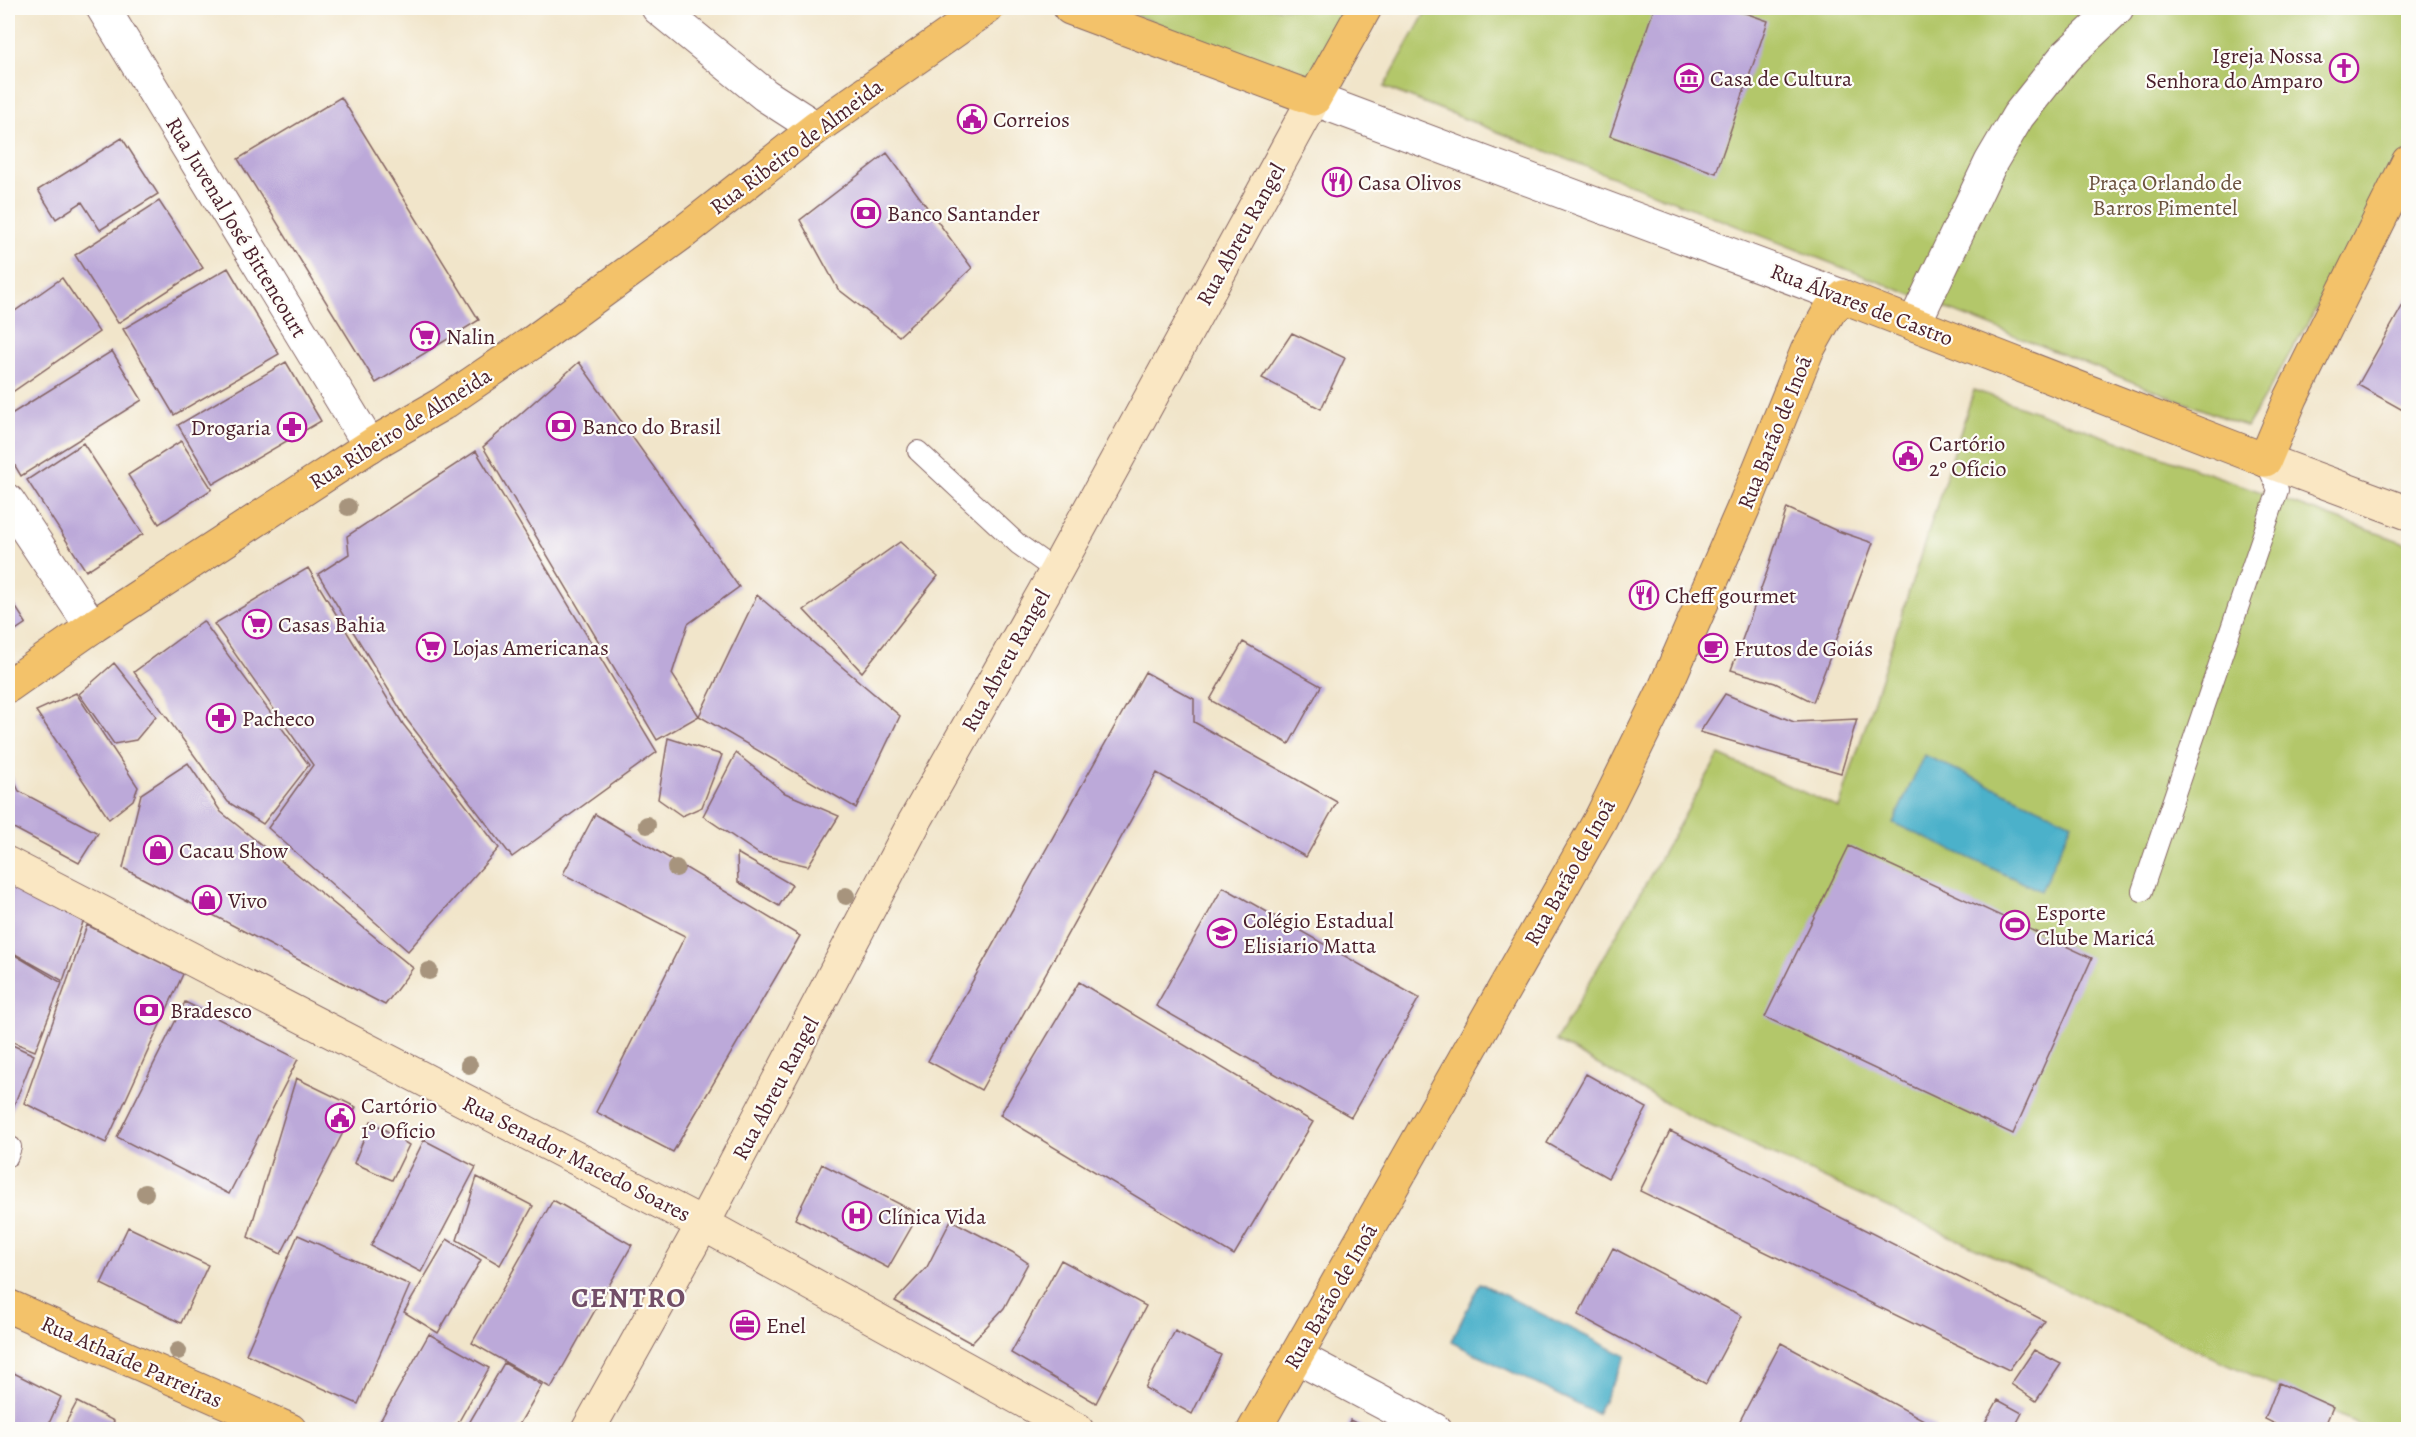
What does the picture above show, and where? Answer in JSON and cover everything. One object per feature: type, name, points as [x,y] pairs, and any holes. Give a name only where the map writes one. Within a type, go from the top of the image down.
[{"type":"main road","name":"Rua Ribeiro de Almeida","points":[[8,686],[92,627],[370,447],[442,405],[533,342],[685,231],[816,128],[987,8]]},
{"type":"main road","points":[[1070,8],[1314,99],[1365,8]]},
{"type":"main road","name":"Rua Abreu Rangel","points":[[588,1430],[703,1224],[915,821],[1056,571],[1314,99]]},
{"type":"main road","points":[[2265,460],[2291,398],[2409,162]]},
{"type":"main road","name":"Rua Álvares de Castro","points":[[1844,297],[2265,460],[2409,513]]},
{"type":"main road","name":"Rua Barão de Inoã","points":[[1254,1430],[1601,818],[1669,680],[1808,351],[1830,310],[1844,297]]},
{"type":"main road","name":"Rua Senador Macedo Soares","points":[[8,864],[703,1224],[1077,1430]]},
{"type":"main road","name":"Rua Athaíde Parreiras","points":[[8,1306],[290,1430]]},
{"type":"street","name":"Rua Juvenal José Bittencourt","points":[[103,8],[370,447]]},
{"type":"street","points":[[658,8],[765,95],[792,115],[816,128]]},
{"type":"street","points":[[1914,324],[1991,162],[2018,116],[2065,57],[2117,8]]},
{"type":"street","name":"Rua Álvares de Castro","points":[[1314,99],[1844,297]]},
{"type":"street","points":[[8,501],[92,627]]},
{"type":"street","points":[[1297,1357],[1435,1430]]},
{"type":"lane","points":[[918,451],[1018,544],[1056,571]]},
{"type":"lane","points":[[2142,891],[2278,490],[2265,460]]},
{"type":"green space","points":[[1119,8],[1349,8],[1306,85]]},
{"type":"green space","name":"Praça Orlando de Barros Pimentel","points":[[1428,8],[2408,8],[2408,151],[2247,427],[1384,87]]},
{"type":"green space","name":"Esporte Clube Maricá","points":[[1974,390],[2408,544],[2408,1429],[2369,1429],[1685,1114],[1556,1041],[1719,755],[1839,808]]},
{"type":"water","points":[[1924,755],[2072,823],[2041,891],[1893,823]]},
{"type":"water","points":[[1480,1283],[1626,1356],[1597,1414],[1451,1342]]},
{"type":"building","name":"Casa de Cultura","points":[[1654,8],[1731,8],[1768,21],[1716,173],[1610,136]]},
{"type":"building","points":[[341,97],[479,320],[376,383],[238,159]]},
{"type":"building","points":[[122,138],[158,194],[100,230],[82,202],[56,219],[38,190]]},
{"type":"building","points":[[887,153],[972,268],[899,336],[838,289],[800,220]]},
{"type":"building","points":[[159,201],[203,268],[118,323],[75,255]]},
{"type":"building","points":[[228,268],[279,354],[174,415],[123,329]]},
{"type":"building","points":[[62,278],[99,332],[8,395],[8,316]]},
{"type":"building","points":[[2408,296],[2408,413],[2358,385]]},
{"type":"building","points":[[1292,333],[1345,358],[1321,409],[1262,378]]},
{"type":"building","points":[[112,351],[142,400],[21,476],[8,454],[8,416]]},
{"type":"building","points":[[286,362],[321,421],[213,484],[178,425]]},
{"type":"building","points":[[579,362],[739,587],[688,624],[672,674],[699,716],[657,740],[483,447]]},
{"type":"building","points":[[181,441],[212,489],[159,524],[128,475]]},
{"type":"building","points":[[83,443],[143,534],[86,571],[27,480]]},
{"type":"building","points":[[476,451],[657,752],[512,857],[407,720],[318,574],[349,554],[347,536]]},
{"type":"building","points":[[1787,508],[1835,530],[1873,543],[1813,702],[1775,683],[1731,670],[1767,572]]},
{"type":"building","points":[[900,542],[938,576],[862,672],[804,610]]},
{"type":"building","points":[[308,568],[403,724],[499,848],[408,951],[268,828],[313,765],[214,624]]},
{"type":"building","points":[[8,595],[26,623],[8,635]]},
{"type":"building","points":[[757,595],[900,716],[856,808],[699,716]]},
{"type":"building","name":"Pacheco","points":[[203,621],[309,765],[263,824],[228,802],[134,672]]},
{"type":"building","points":[[1243,642],[1321,686],[1289,744],[1210,700]]},
{"type":"building","points":[[114,663],[156,716],[136,740],[114,744],[79,694]]},
{"type":"building","points":[[1145,672],[1194,699],[1194,722],[1337,802],[1306,857],[1157,773],[981,1090],[928,1061]]},
{"type":"building","points":[[76,693],[138,787],[133,800],[109,819],[36,711]]},
{"type":"building","points":[[1725,694],[1794,722],[1857,719],[1841,773],[1700,732]]},
{"type":"building","points":[[668,738],[722,755],[702,807],[682,816],[658,799]]},
{"type":"building","points":[[736,753],[785,793],[839,816],[808,866],[759,854],[703,816]]},
{"type":"building","points":[[188,763],[221,812],[413,968],[385,1005],[123,868],[141,794]]},
{"type":"building","points":[[8,768],[19,791],[98,833],[79,863],[8,825]]},
{"type":"building","points":[[595,814],[800,936],[673,1152],[596,1112],[685,936],[563,874]]},
{"type":"building","points":[[1849,846],[2092,958],[2013,1134],[1765,1017]]},
{"type":"building","points":[[737,853],[792,885],[779,906],[738,882]]},
{"type":"building","points":[[8,880],[83,922],[63,981],[8,950]]},
{"type":"building","points":[[1223,887],[1419,998],[1351,1117],[1156,1006]]},
{"type":"building","points":[[87,925],[183,974],[106,1143],[24,1103]]},
{"type":"building","points":[[8,951],[62,983],[35,1051],[8,1040]]},
{"type":"building","points":[[1079,982],[1313,1122],[1234,1255],[1000,1115]]},
{"type":"building","points":[[185,1002],[298,1059],[229,1194],[117,1137]]},
{"type":"building","points":[[8,1043],[34,1055],[8,1120]]},
{"type":"building","points":[[1586,1074],[1647,1108],[1608,1178],[1547,1143]]},
{"type":"building","points":[[296,1078],[356,1107],[281,1254],[248,1237]]},
{"type":"building","points":[[371,1121],[409,1145],[392,1180],[354,1163]]},
{"type":"building","points":[[1670,1131],[2045,1321],[2009,1370],[1640,1191]]},
{"type":"building","points":[[424,1140],[476,1167],[421,1272],[371,1246]]},
{"type":"building","name":"Clínica Vida","points":[[822,1164],[919,1214],[888,1268],[795,1219]]},
{"type":"building","points":[[477,1177],[533,1206],[500,1265],[457,1240]]},
{"type":"building","points":[[553,1200],[632,1245],[551,1388],[472,1343]]},
{"type":"building","points":[[951,1220],[1012,1252],[1028,1263],[1004,1308],[971,1343],[895,1301],[927,1267]]},
{"type":"building","points":[[128,1227],[208,1265],[181,1323],[101,1284]]},
{"type":"building","points":[[298,1235],[410,1285],[358,1404],[246,1354]]},
{"type":"building","points":[[447,1239],[481,1260],[438,1333],[404,1312]]},
{"type":"building","points":[[1613,1248],[1742,1316],[1706,1384],[1578,1315]]},
{"type":"building","points":[[1061,1260],[1146,1306],[1096,1403],[1011,1353]]},
{"type":"building","points":[[1175,1331],[1221,1355],[1192,1414],[1145,1388]]},
{"type":"building","points":[[429,1334],[489,1368],[454,1430],[375,1430]]},
{"type":"building","points":[[1781,1343],[1935,1426],[1933,1430],[1735,1430]]},
{"type":"building","points":[[2034,1350],[2061,1364],[2036,1401],[2011,1384]]},
{"type":"building","points":[[504,1363],[542,1385],[516,1430],[465,1430]]},
{"type":"building","points":[[8,1370],[61,1397],[46,1430],[8,1430]]},
{"type":"building","points":[[2279,1383],[2333,1407],[2323,1430],[2287,1430],[2265,1419]]},
{"type":"building","points":[[1998,1400],[2022,1413],[2013,1430],[1981,1430]]},
{"type":"building","points":[[77,1402],[114,1421],[110,1430],[62,1430]]},
{"type":"building","points":[[1350,1420],[1369,1430],[1346,1430]]},
{"type":"place","name":"Igreja Nossa Senhora do Amparo","points":[[2344,68]]},
{"type":"place","name":"Casa de Cultura","points":[[1689,78]]},
{"type":"place","name":"Correios","points":[[972,119]]},
{"type":"place","name":"Casa Olivos","points":[[1337,182]]},
{"type":"place","name":"Banco Santander","points":[[866,213]]},
{"type":"place","name":"Nalin","points":[[425,336]]},
{"type":"place","name":"Banco do Brasil","points":[[561,426]]},
{"type":"place","name":"Drogaria","points":[[292,427]]},
{"type":"place","name":"Cartório 2º Ofício","points":[[1908,456]]},
{"type":"place","name":"Cheff gourmet","points":[[1644,595]]},
{"type":"place","name":"Casas Bahia","points":[[257,624]]},
{"type":"place","name":"Lojas Americanas","points":[[431,647]]},
{"type":"place","name":"Frutos de Goiás","points":[[1713,648]]},
{"type":"place","name":"Pacheco","points":[[221,718]]},
{"type":"place","name":"Cacau Show","points":[[158,850]]},
{"type":"place","name":"Vivo","points":[[207,900]]},
{"type":"place","name":"Esporte Clube Maricá","points":[[2015,925]]},
{"type":"place","name":"Colégio Estadual Elisiario Matta","points":[[1222,933]]},
{"type":"place","name":"Bradesco","points":[[149,1010]]},
{"type":"place","name":"Cartório 1º Ofício","points":[[340,1118]]},
{"type":"place","name":"Clínica Vida","points":[[857,1216]]},
{"type":"place","name":"Enel","points":[[745,1325]]},
{"type":"district","name":"CENTRO","points":[[629,1297]]}]
